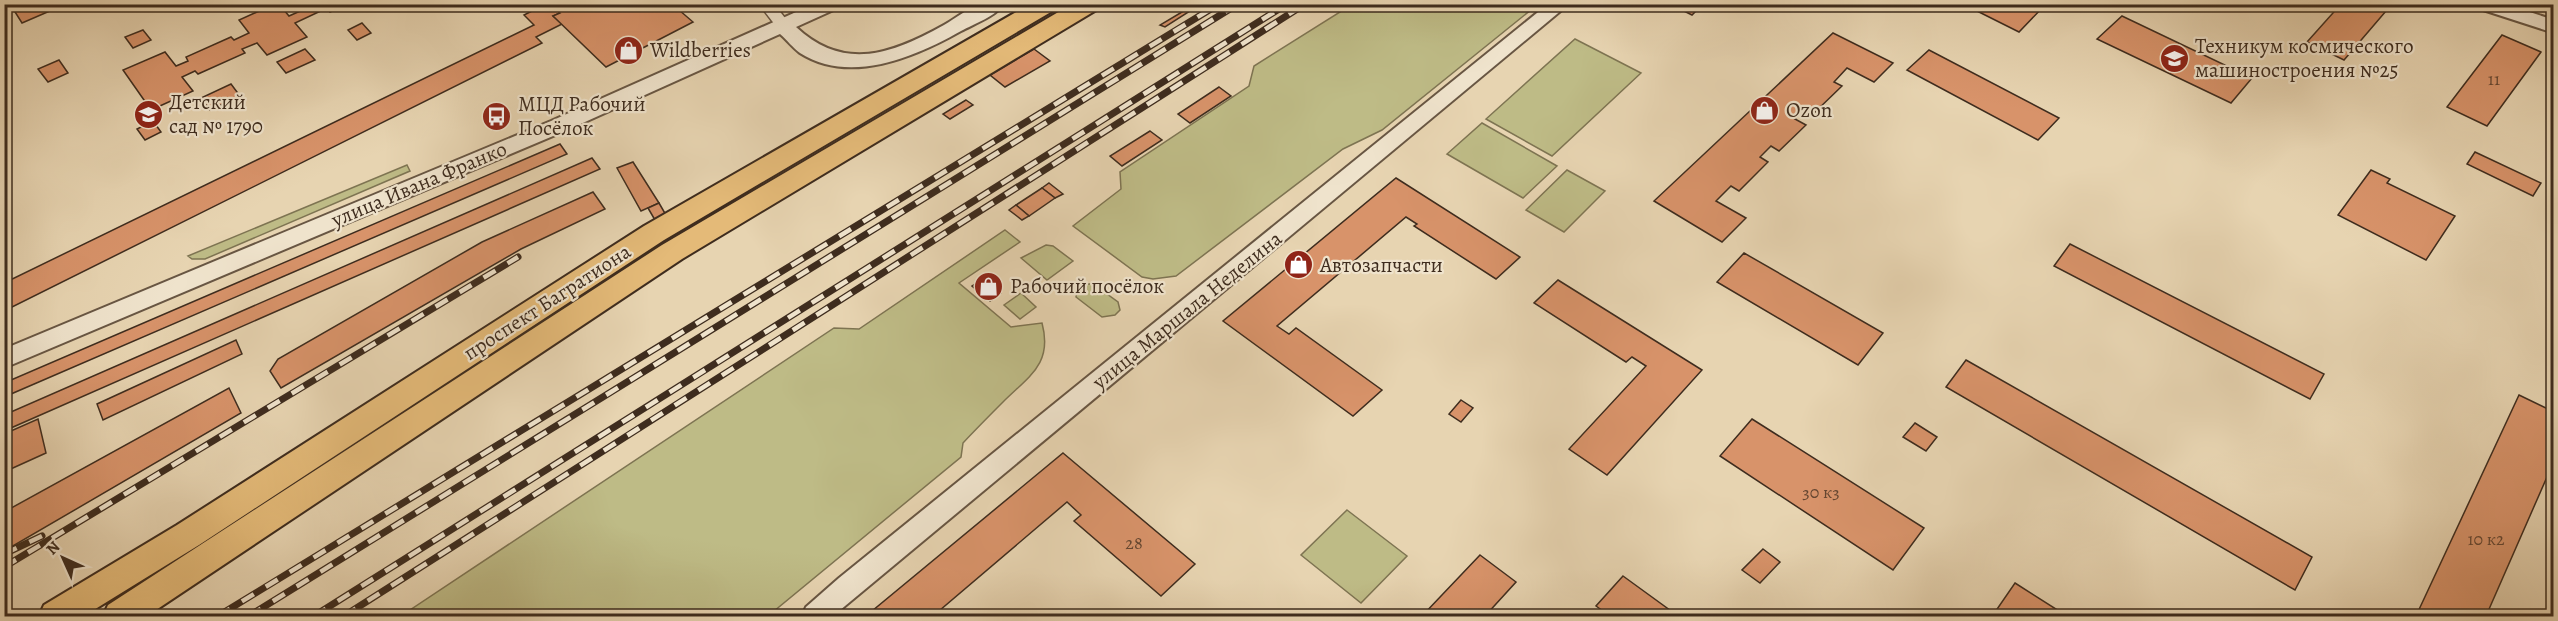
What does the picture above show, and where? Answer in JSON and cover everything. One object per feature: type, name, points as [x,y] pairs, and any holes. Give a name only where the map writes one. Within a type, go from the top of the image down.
[{"type":"main road","name":"проспект Багратиона","points":[[56,616],[188,536],[654,233],[1048,4]]},
{"type":"main road","name":"проспект Багратиона","points":[[120,616],[672,252],[1090,4]]},
{"type":"street","points":[[766,4],[803,47],[814,53],[840,59],[871,61],[913,48],[995,4]]},
{"type":"street","name":"улица Ивана Франко","points":[[4,359],[567,122],[784,27],[831,4]]},
{"type":"street","name":"улица Маршала Неделина","points":[[815,616],[857,578],[1560,4]]},
{"type":"street","points":[[2484,4],[2553,27]]},
{"type":"shaded area","points":[[1351,5],[1537,5],[1382,130],[1343,149],[1176,276],[1153,279],[1142,277],[1073,226],[1121,189],[1120,172],[1249,86],[1254,66]]},
{"type":"shaded area","points":[[1575,39],[1641,73],[1552,156],[1486,119]]},
{"type":"shaded area","points":[[1482,123],[1557,166],[1523,198],[1447,154]]},
{"type":"shaded area","points":[[407,165],[410,171],[205,259],[192,259],[188,256]]},
{"type":"shaded area","points":[[1567,170],[1605,191],[1564,232],[1526,210]]},
{"type":"shaded area","points":[[1005,230],[1020,242],[959,283],[1011,327],[1042,323],[1045,337],[1044,349],[1036,368],[963,443],[961,457],[768,616],[401,616],[834,328],[859,329]]},
{"type":"shaded area","points":[[1046,245],[1053,246],[1073,261],[1047,280],[1021,258]]},
{"type":"shaded area","points":[[1087,284],[1093,284],[1118,302],[1120,310],[1115,315],[1102,317],[1076,297],[1077,291]]},
{"type":"shaded area","points":[[1021,293],[1036,307],[1020,319],[1004,305]]},
{"type":"shaded area","points":[[1347,510],[1407,556],[1361,603],[1301,555]]},
{"type":"building","points":[[10,4],[66,4],[22,23]]},
{"type":"building","points":[[279,4],[289,16],[316,4],[348,4],[330,12],[327,8],[295,23],[307,37],[267,55],[257,43],[242,49],[245,53],[198,74],[195,71],[182,77],[193,91],[151,110],[123,70],[165,52],[176,66],[188,61],[186,57],[231,37],[234,40],[249,33],[239,20]]},
{"type":"building","points":[[546,4],[551,4],[560,13],[553,16],[562,24],[536,37],[542,43],[4,311],[4,283],[534,25],[524,15]]},
{"type":"building","points":[[551,4],[672,4],[693,22],[606,67],[553,16],[560,13]]},
{"type":"building","points":[[1670,4],[1703,4],[1692,15]]},
{"type":"building","points":[[1963,4],[2046,4],[2019,32]]},
{"type":"building","points":[[2341,4],[2392,4],[2344,60],[2307,42]]},
{"type":"building","points":[[1187,9],[1190,11],[1165,27],[1160,25]]},
{"type":"building","name":"Техникум космического машиностроения №25","points":[[2122,16],[2252,78],[2231,103],[2097,39]]},
{"type":"building","points":[[362,23],[371,33],[357,40],[348,30]]},
{"type":"building","points":[[143,30],[151,40],[133,48],[125,37]]},
{"type":"building","points":[[1833,33],[1893,63],[1874,82],[1847,68],[1834,82],[1842,86],[1814,113],[1806,108],[1795,119],[1806,125],[1779,151],[1771,146],[1760,157],[1768,162],[1739,191],[1731,186],[1716,201],[1746,218],[1722,242],[1654,201]]},
{"type":"building","points":[[2502,35],[2541,52],[2487,126],[2447,107]]},
{"type":"building","points":[[305,49],[315,60],[286,73],[277,62]]},
{"type":"building","points":[[1034,49],[1050,61],[1005,87],[990,75]]},
{"type":"building","points":[[1929,50],[2059,118],[2038,140],[1907,70]]},
{"type":"building","points":[[59,60],[68,73],[48,82],[38,69]]},
{"type":"building","points":[[231,84],[240,96],[210,110],[201,98]]},
{"type":"building","points":[[1219,87],[1231,96],[1190,123],[1178,114]]},
{"type":"building","points":[[966,100],[973,105],[950,119],[943,114]]},
{"type":"building","points":[[153,121],[161,132],[145,140],[137,129]]},
{"type":"building","points":[[1150,131],[1162,140],[1122,166],[1110,156]]},
{"type":"building","points":[[560,144],[567,154],[4,397],[4,383]]},
{"type":"building","points":[[2475,152],[2541,183],[2533,196],[2467,164]]},
{"type":"building","points":[[592,158],[600,169],[4,431],[4,415]]},
{"type":"building","points":[[633,162],[659,203],[641,211],[617,168]]},
{"type":"building","points":[[2371,170],[2390,179],[2387,183],[2455,216],[2426,260],[2338,215]]},
{"type":"building","points":[[1396,178],[1520,257],[1496,279],[1414,226],[1417,224],[1406,217],[1277,326],[1289,334],[1296,328],[1382,390],[1353,416],[1223,321]]},
{"type":"building","points":[[1049,183],[1063,194],[1055,198],[1042,188]]},
{"type":"building","points":[[1042,188],[1055,198],[1029,216],[1016,205]]},
{"type":"building","points":[[593,192],[605,209],[521,249],[281,388],[270,371],[278,359],[482,242]]},
{"type":"building","points":[[659,203],[670,222],[659,227],[648,208]]},
{"type":"building","points":[[1016,205],[1029,216],[1022,220],[1009,210]]},
{"type":"building","points":[[2070,244],[2324,374],[2310,399],[2054,266]]},
{"type":"building","points":[[1744,253],[1883,333],[1858,365],[1717,282]]},
{"type":"building","points":[[984,278],[1001,293],[990,301],[972,286]]},
{"type":"building","points":[[1558,280],[1702,370],[1607,475],[1569,449],[1646,366],[1632,357],[1626,362],[1534,303]]},
{"type":"building","points":[[236,340],[242,354],[103,420],[97,404]]},
{"type":"building","points":[[1966,360],[2312,557],[2295,590],[1946,387]]},
{"type":"building","points":[[229,388],[241,413],[6,550],[4,512]]},
{"type":"building","points":[[2519,395],[2554,412],[2554,461],[2486,616],[2416,616]]},
{"type":"building","points":[[1461,400],[1473,408],[1461,422],[1449,414]]},
{"type":"building","points":[[38,419],[46,453],[4,472],[4,434]]},
{"type":"building","points":[[1752,419],[1924,528],[1893,570],[1720,456]]},
{"type":"building","points":[[1915,423],[1937,437],[1926,451],[1903,437]]},
{"type":"building","points":[[1063,453],[1195,564],[1161,596],[1074,521],[1081,515],[1067,502],[933,616],[866,616]]},
{"type":"building","points":[[1763,549],[1780,562],[1760,583],[1742,570]]},
{"type":"building","points":[[1480,555],[1516,582],[1485,616],[1422,616]]},
{"type":"building","points":[[1623,576],[1678,616],[1610,616],[1596,606]]},
{"type":"building","points":[[2015,583],[2067,616],[1993,615]]},
{"type":"railway","points":[[218,616],[1219,4]]},
{"type":"railway","points":[[249,616],[1238,4]]},
{"type":"railway","points":[[314,616],[1287,4]]},
{"type":"railway","points":[[344,616],[1305,4]]},
{"type":"railway","points":[[4,567],[518,257]]},
{"type":"railway","points":[[4,554],[42,536]]},
{"type":"place","name":"Wildberries","points":[[629,50]]},
{"type":"place","name":"Техникум космического машиностроения №25","points":[[2174,58]]},
{"type":"place","name":"Ozon","points":[[1765,110]]},
{"type":"place","name":"Детский сад № 1790","points":[[148,114]]},
{"type":"place","name":"МЦД Рабочий Посёлок","points":[[497,116]]},
{"type":"place","name":"Автозапчасти","points":[[1299,265]]},
{"type":"place","name":"Рабочий посёлок","points":[[989,286]]}]
